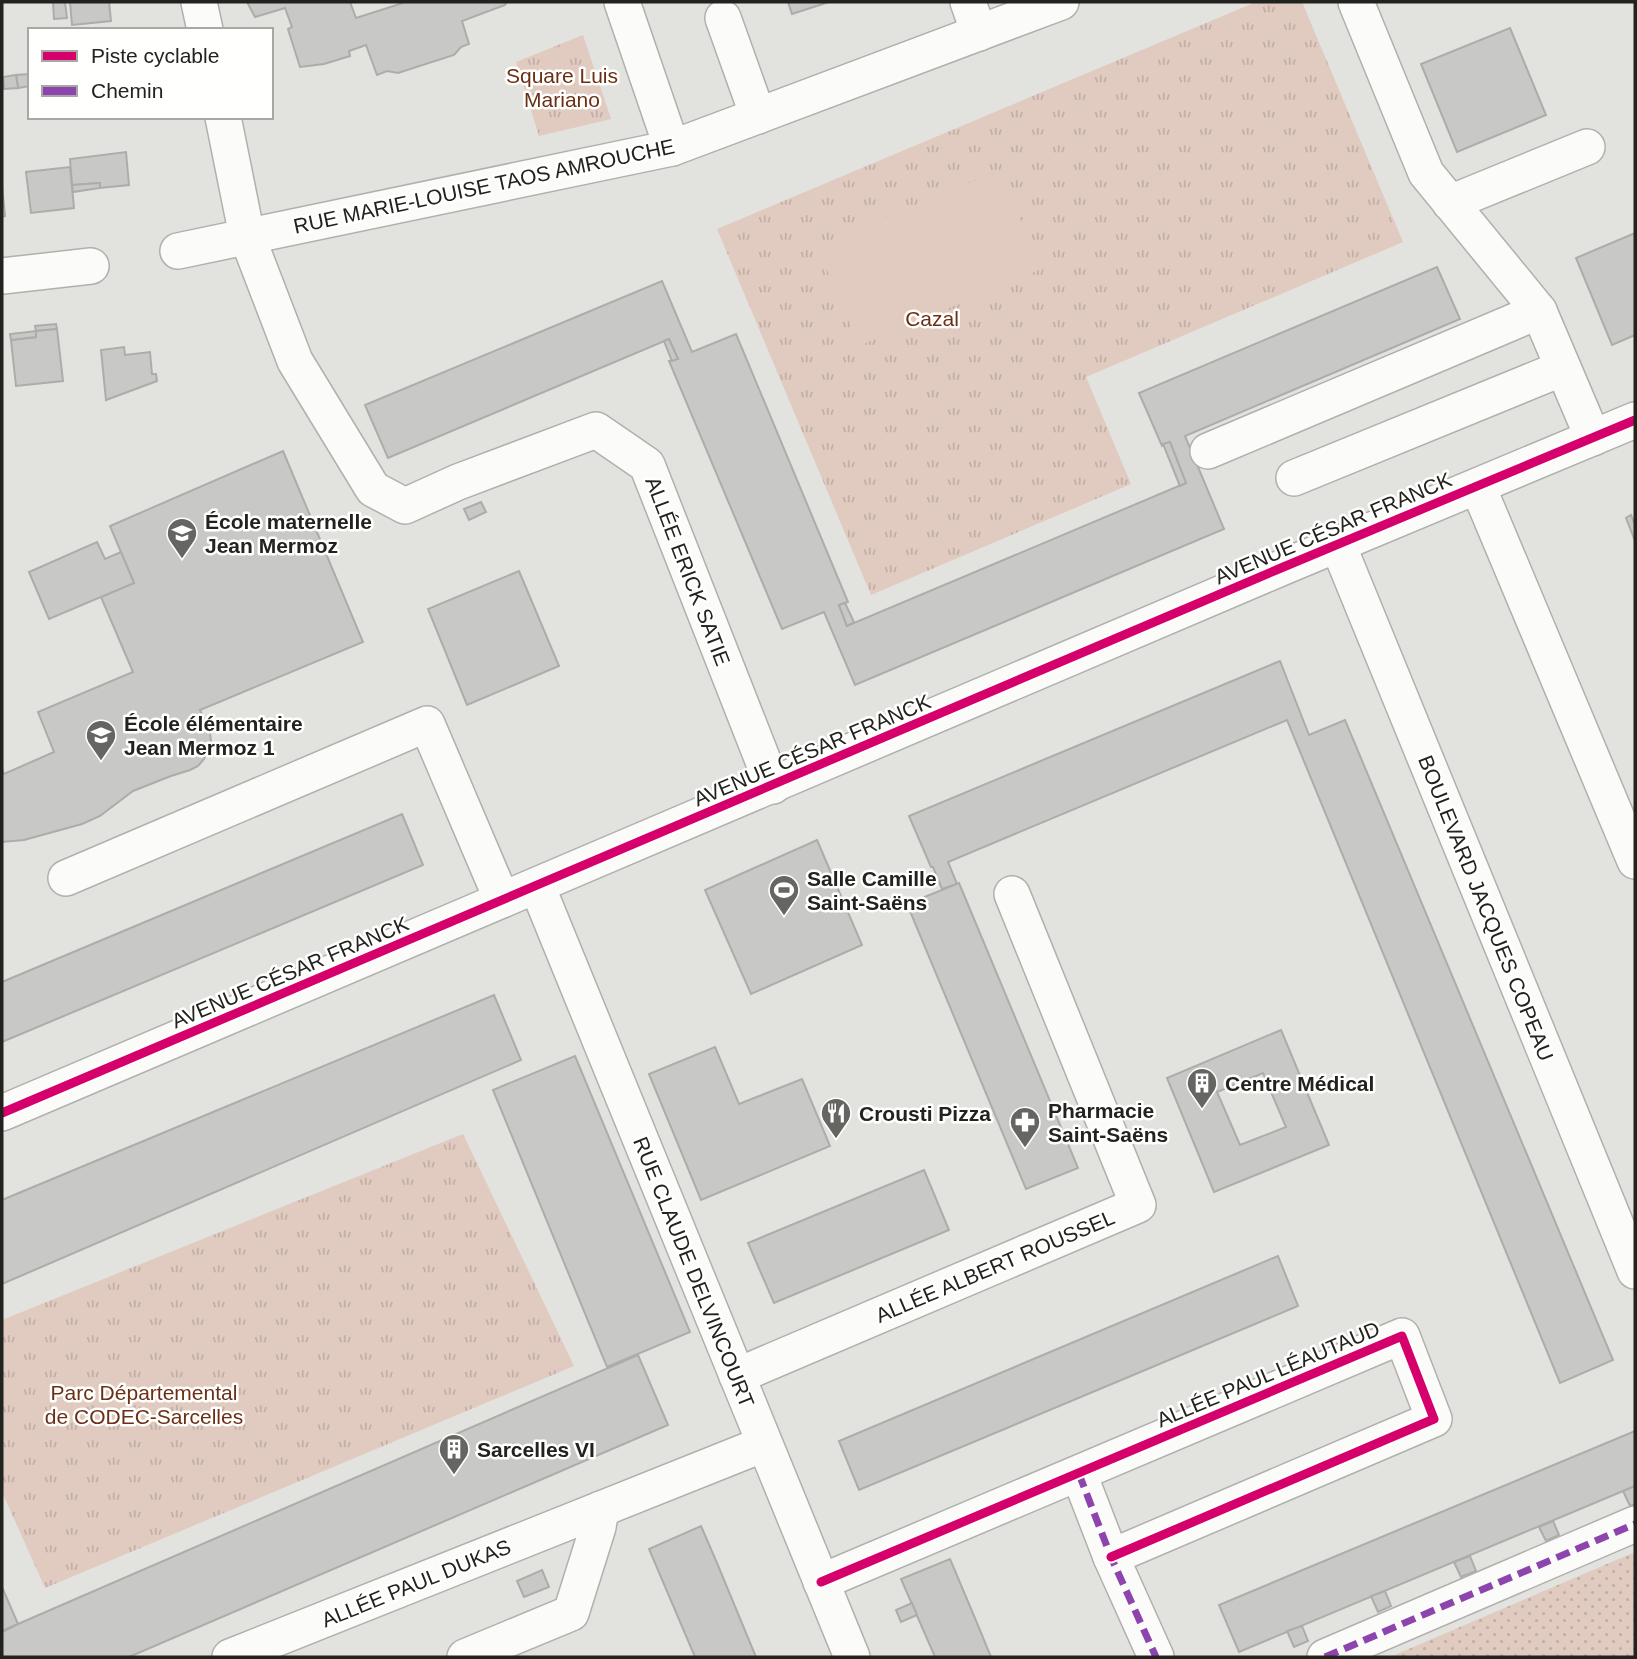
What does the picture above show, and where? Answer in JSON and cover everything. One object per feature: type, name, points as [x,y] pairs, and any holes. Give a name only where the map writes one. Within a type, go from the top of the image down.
[{"type":"street","points":[[199,2],[205,28]]},
{"type":"street","points":[[622,2],[672,148]]},
{"type":"street","name":"RUE MARIE-LOUISE TAOS AMROUCHE","points":[[178,251],[672,148],[758,116],[973,18],[1061,2]]},
{"type":"street","points":[[1356,2],[1426,173],[1538,311],[1593,438]]},
{"type":"street","points":[[723,18],[758,116]]},
{"type":"street","points":[[223,119],[247,236]]},
{"type":"street","points":[[1450,203],[1587,147]]},
{"type":"street","name":"ALLÉE ERICK SATIE","points":[[247,236],[295,361],[373,489],[405,506],[458,482],[596,430],[647,465],[773,786]]},
{"type":"street","points":[[2,276],[91,266]]},
{"type":"street","points":[[1208,451],[1538,311]]},
{"type":"street","points":[[1294,478],[1563,368]]},
{"type":"street","name":"AVENUE CÉSAR FRANCK","points":[[2,1113],[1635,420]]},
{"type":"street","points":[[1478,487],[1635,862]]},
{"type":"street","name":"BOULEVARD JACQUES COPEAU","points":[[1338,545],[1635,1271]]},
{"type":"street","points":[[66,878],[428,724],[502,900]]},
{"type":"street","name":"RUE CLAUDE DELVINCOURT","points":[[537,886],[852,1657]]},
{"type":"street","name":"ALLÉE ALBERT ROUSSEL","points":[[737,1376],[1138,1205],[1012,894]]},
{"type":"street","name":"ALLÉE PAUL LÉAUTAUD","points":[[821,1582],[1402,1336],[1434,1419],[1111,1557]]},
{"type":"street","name":"ALLÉE PAUL DUKAS","points":[[230,1657],[764,1444]]},
{"type":"street","points":[[1079,1474],[1111,1557],[1156,1657]]},
{"type":"street","points":[[465,1657],[571,1613],[598,1527],[601,1509]]},
{"type":"street","points":[[1325,1657],[1635,1524]]},
{"type":"green space","name":"Cazal","points":[[1256,2],[1302,2],[1403,242],[1086,377],[1131,484],[871,595],[717,229]]},
{"type":"green space","name":"Square Luis Mariano","points":[[583,35],[611,119],[539,136],[516,62]]},
{"type":"green space","points":[[1000,170],[1041,269],[859,346],[817,246]]},
{"type":"green space","name":"Parc Départemental de CODEC-Sarcelles","points":[[463,1134],[574,1366],[45,1588],[2,1492],[2,1320]]},
{"type":"green space","points":[[1635,1552],[1635,1657],[1390,1657]]},
{"type":"building","points":[[53,2],[65,2],[67,18],[54,19]]},
{"type":"building","points":[[70,2],[109,2],[111,21],[72,25]]},
{"type":"building","points":[[247,2],[350,2],[356,18],[406,2],[507,2],[462,21],[469,44],[461,47],[454,55],[398,73],[387,71],[377,75],[366,45],[349,51],[350,56],[324,64],[300,67],[288,29],[292,27],[285,8],[255,17]]},
{"type":"building","points":[[788,2],[829,2],[792,14]]},
{"type":"building","points":[[1510,28],[1546,115],[1457,152],[1421,64]]},
{"type":"building","points":[[28,74],[28,86],[18,88],[16,75]]},
{"type":"building","points":[[16,75],[18,88],[4,89],[3,77]]},
{"type":"building","points":[[126,152],[129,185],[100,188],[100,183],[72,185],[70,159]]},
{"type":"building","points":[[70,167],[74,208],[31,213],[26,172]]},
{"type":"building","points":[[100,183],[100,188],[73,192],[72,185]]},
{"type":"building","points":[[2,185],[5,216],[2,217]]},
{"type":"building","points":[[1635,233],[1635,335],[1612,345],[1576,258]]},
{"type":"building","points":[[1437,267],[1460,319],[1185,436],[1224,529],[855,685],[824,612],[782,629],[669,361],[678,359],[669,339],[388,458],[365,405],[662,281],[692,352],[736,334],[848,602],[839,605],[847,626],[1186,483],[1170,442],[1162,446],[1139,393]]},
{"type":"building","points":[[56,324],[57,329],[36,331],[35,326]]},
{"type":"building","points":[[57,329],[63,381],[16,386],[11,340],[36,337],[36,331]]},
{"type":"building","points":[[36,331],[36,337],[11,340],[10,334]]},
{"type":"building","points":[[669,339],[678,359],[672,361],[664,341]]},
{"type":"building","points":[[124,347],[125,355],[150,352],[152,374],[156,374],[157,381],[106,400],[101,350]]},
{"type":"building","points":[[1170,442],[1186,483],[1180,486],[1163,444]]},
{"type":"building","points":[[283,451],[363,642],[200,710],[210,732],[211,742],[198,766],[133,791],[100,816],[82,824],[24,840],[2,842],[2,769],[4,774],[54,752],[38,712],[133,672],[101,597],[134,583],[110,526]]},
{"type":"building","points":[[481,502],[486,512],[469,520],[464,509]]},
{"type":"building","points":[[1631,515],[1635,525],[1635,541],[1626,518]]},
{"type":"building","points":[[97,542],[105,559],[121,552],[134,583],[49,619],[29,572]]},
{"type":"building","points":[[519,571],[559,666],[467,705],[428,609]]},
{"type":"building","points":[[845,603],[854,622],[847,626],[839,605]]},
{"type":"building","points":[[1280,661],[1309,735],[1345,720],[1613,1360],[1560,1383],[1287,720],[948,862],[957,884],[942,889],[909,816]]},
{"type":"building","points":[[402,814],[423,865],[2,1042],[2,982]]},
{"type":"building","name":"Salle Camille Saint-Saëns","points":[[817,840],[862,945],[751,994],[705,890]]},
{"type":"building","points":[[959,883],[1078,1168],[1026,1189],[907,904]]},
{"type":"building","points":[[494,995],[521,1060],[2,1284],[2,1200]]},
{"type":"building","name":"Centre Médical","points":[[1281,1030],[1329,1145],[1214,1192],[1167,1078]],"holes":[[[1263,1073],[1286,1127],[1240,1145],[1217,1092]]]},
{"type":"building","points":[[715,1047],[739,1104],[802,1079],[830,1146],[701,1200],[649,1074]]},
{"type":"building","points":[[575,1056],[690,1332],[607,1367],[493,1090]]},
{"type":"building","points":[[924,1170],[949,1230],[774,1303],[748,1243]]},
{"type":"building","points":[[1278,1256],[1298,1306],[859,1490],[839,1441]]},
{"type":"building","name":"Sarcelles VI","points":[[638,1355],[668,1425],[129,1657],[2,1657],[2,1632],[18,1624]]},
{"type":"building","points":[[1635,1431],[1635,1486],[1239,1652],[1219,1605]]},
{"type":"building","points":[[1635,1486],[1635,1504],[1630,1506],[1623,1491]]},
{"type":"building","points":[[1553,1521],[1559,1535],[1546,1541],[1539,1527]]},
{"type":"building","points":[[701,1526],[756,1657],[695,1657],[649,1549]]},
{"type":"building","points":[[1470,1556],[1476,1571],[1461,1577],[1454,1562]]},
{"type":"building","points":[[950,1559],[991,1657],[935,1657],[901,1579]]},
{"type":"building","points":[[542,1570],[549,1587],[524,1597],[517,1581]]},
{"type":"building","points":[[2,1587],[18,1624],[2,1631]]},
{"type":"building","points":[[1385,1591],[1391,1606],[1378,1612],[1371,1596]]},
{"type":"building","points":[[912,1603],[917,1615],[901,1622],[896,1610]]},
{"type":"building","points":[[1302,1626],[1308,1641],[1294,1647],[1287,1631]]},
{"type":"marked path","points":[[1079,1474],[1111,1557],[1156,1657]]},
{"type":"marked path","points":[[1325,1657],[1635,1524]]},
{"type":"cycle path","points":[[2,1113],[1635,420]]},
{"type":"cycle path","points":[[821,1582],[1402,1336],[1434,1419],[1111,1557]]},
{"type":"place","name":"École maternelle Jean Mermoz","points":[[182,560]]},
{"type":"place","name":"École élémentaire Jean Mermoz 1","points":[[101,762]]},
{"type":"place","name":"Salle Camille Saint-Saëns","points":[[784,917]]},
{"type":"place","name":"Centre Médical","points":[[1202,1110]]},
{"type":"place","name":"Crousti Pizza","points":[[836,1140]]},
{"type":"place","name":"Pharmacie Saint-Saëns","points":[[1025,1149]]},
{"type":"place","name":"Sarcelles VI","points":[[454,1476]]}]
